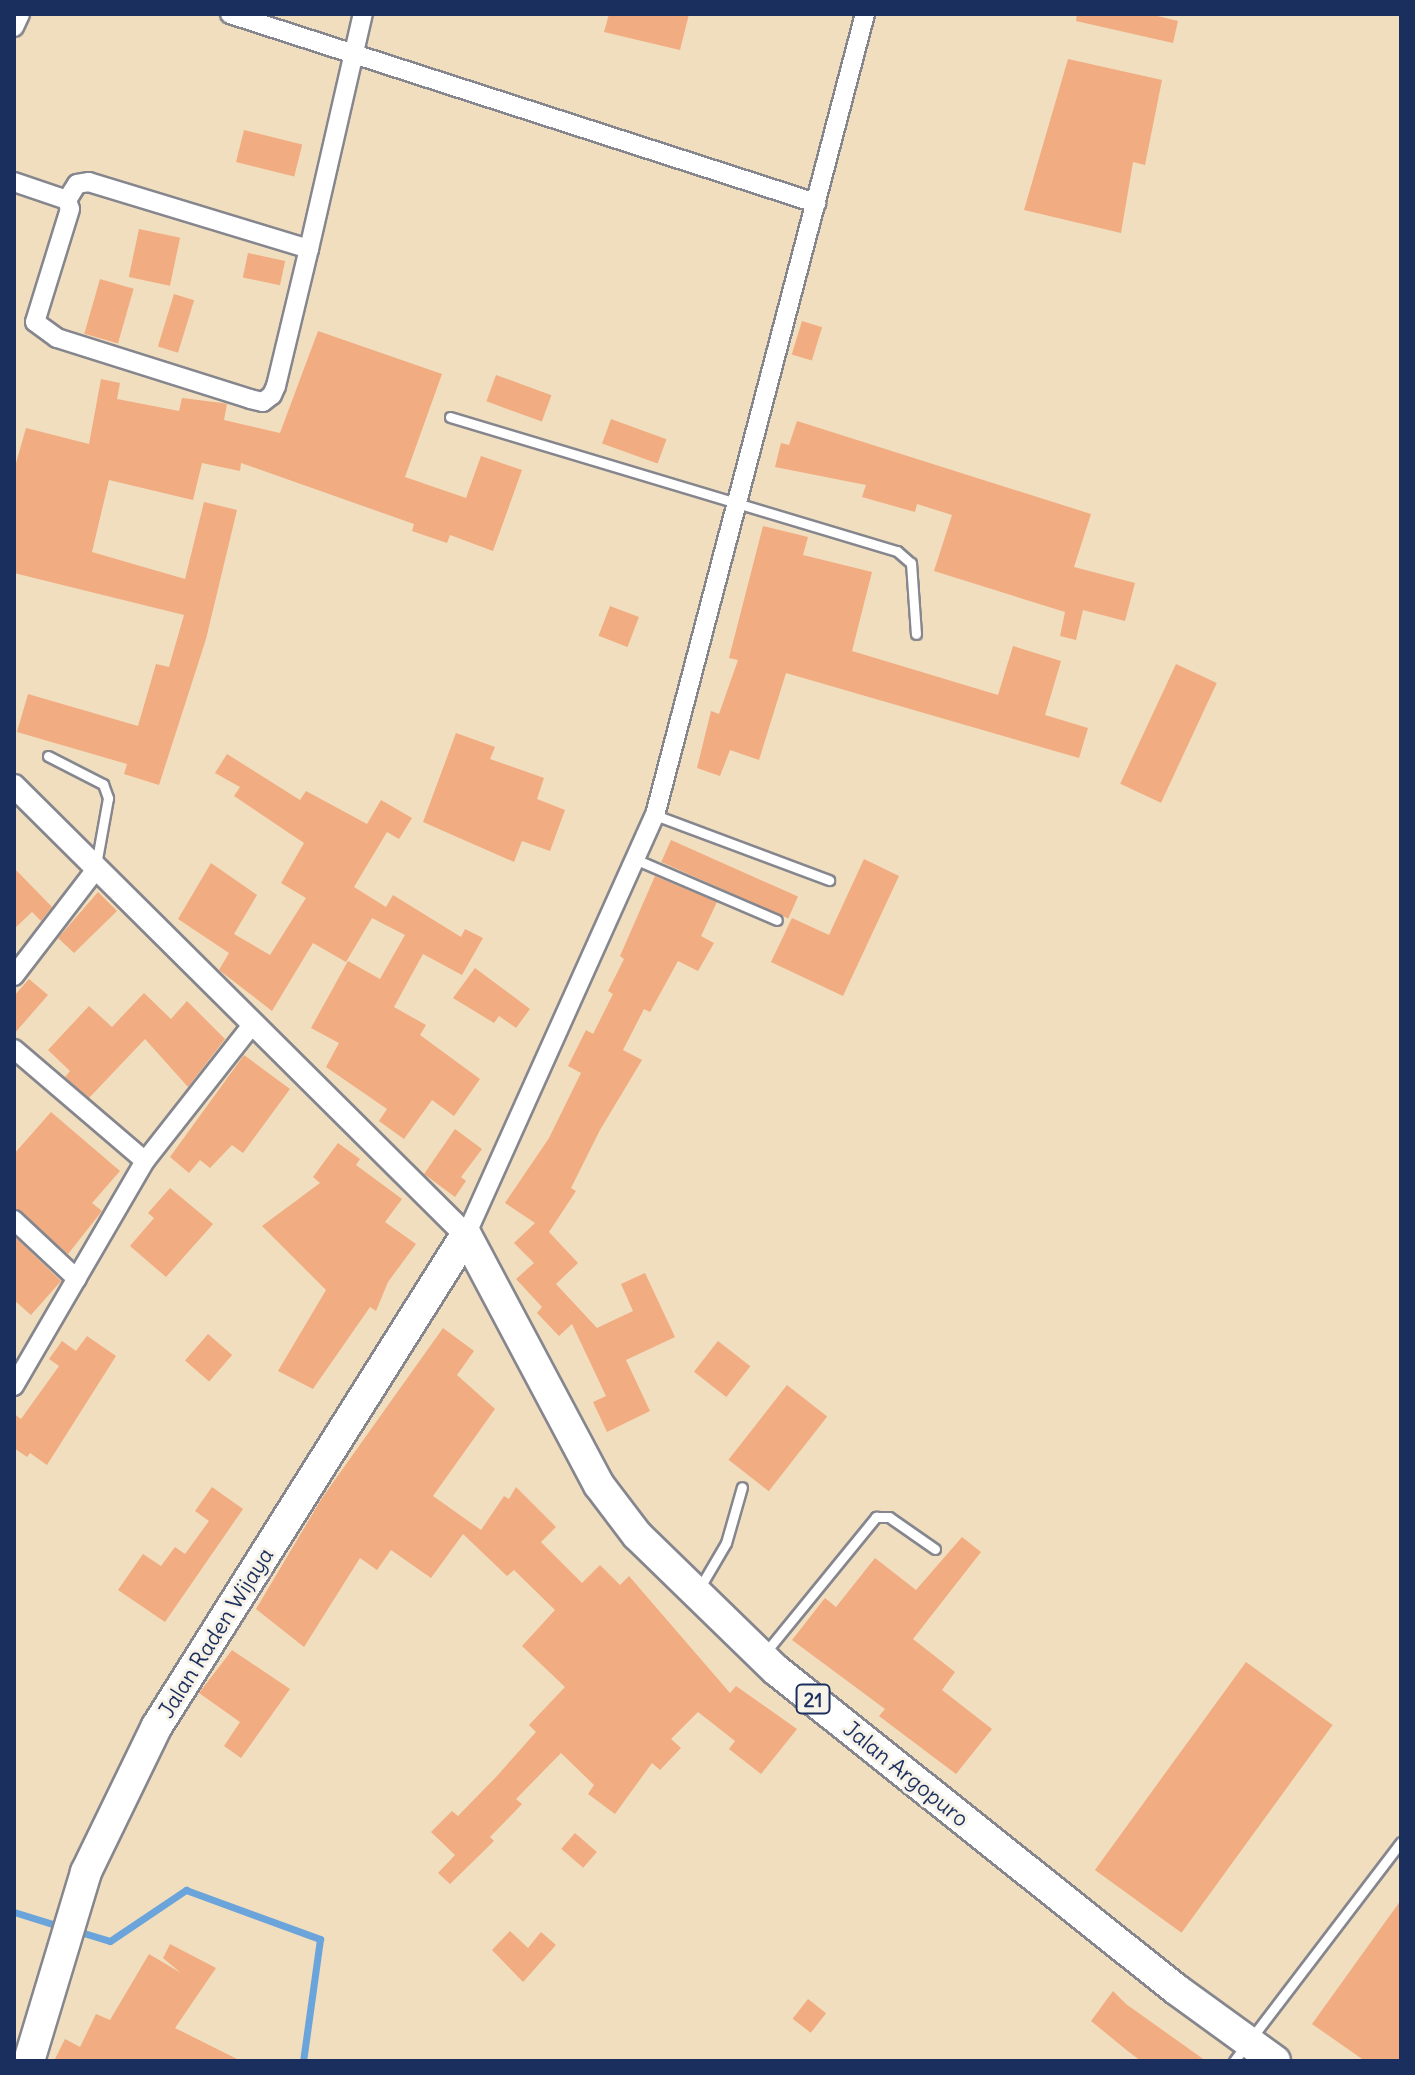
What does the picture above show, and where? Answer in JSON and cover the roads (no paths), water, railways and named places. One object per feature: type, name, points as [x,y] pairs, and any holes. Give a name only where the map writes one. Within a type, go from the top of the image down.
[{"type":"highway","name":"Jalan Argopuro","points":[[466,1235],[599,1485],[637,1535],[762,1658],[1241,2051],[1275,2061]]},
{"type":"highway","name":"Jalan Raden Wijaya","points":[[29,2061],[86,1872],[157,1726],[466,1235]]},
{"type":"street","points":[[14,27],[20,14]]},
{"type":"street","points":[[230,14],[816,203]]},
{"type":"street","points":[[67,200],[70,209],[35,311],[45,332],[263,402],[276,386],[363,14]]},
{"type":"street","points":[[14,786],[466,1235],[655,815],[865,14]]},
{"type":"street","points":[[14,182],[67,200]]},
{"type":"street","points":[[67,200],[77,184],[89,182],[309,249]]},
{"type":"street","points":[[14,976],[96,869]]},
{"type":"street","points":[[17,1374],[77,1279],[145,1161],[252,1025]]},
{"type":"street","points":[[14,1049],[145,1161]]},
{"type":"street","points":[[14,1220],[77,1279]]},
{"type":"lane","points":[[450,417],[738,501],[905,556],[911,563],[916,634]]},
{"type":"lane","points":[[48,756],[103,784],[108,798],[96,869]]},
{"type":"lane","points":[[655,815],[829,880]]},
{"type":"lane","points":[[637,860],[777,920]]},
{"type":"lane","points":[[697,1592],[726,1543],[742,1487]]},
{"type":"lane","points":[[762,1658],[876,1517],[889,1517],[935,1549]]},
{"type":"lane","points":[[1241,2051],[1401,1842]]},
{"type":"waterway","points":[[77,1931],[110,1941],[186,1890],[320,1939],[303,2061]]},
{"type":"waterway","points":[[14,1912],[62,1927]]}]
